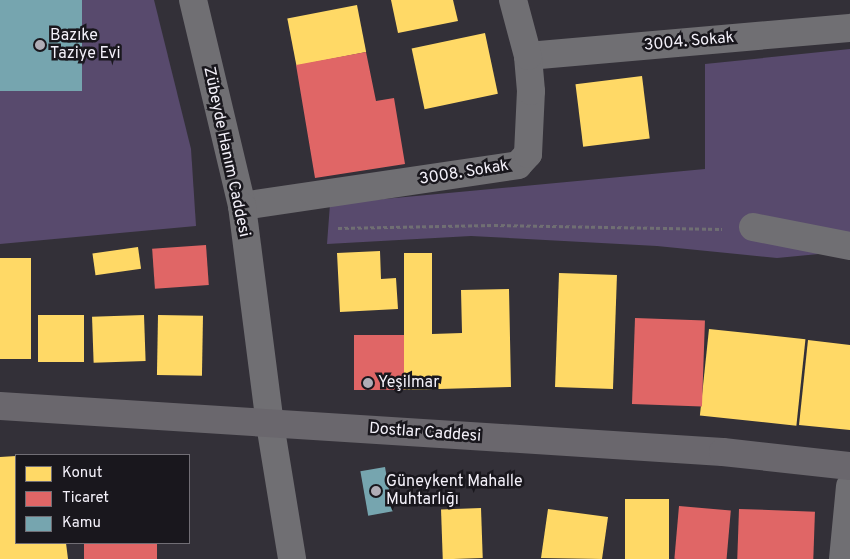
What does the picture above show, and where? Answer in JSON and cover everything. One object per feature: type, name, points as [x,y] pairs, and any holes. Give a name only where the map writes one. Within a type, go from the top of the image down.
[{"type":"main road","name":"Dostlar Caddesi","points":[[0,406],[723,452],[850,466]]},
{"type":"street","name":"Zübeyde Hanım Caddesi","points":[[193,0],[242,206],[270,424],[292,559]]},
{"type":"street","name":"3008. Sokak","points":[[242,206],[518,164],[528,154],[531,128],[528,56],[513,0]]},
{"type":"street","name":"3004. Sokak","points":[[528,56],[850,28]]},
{"type":"street","points":[[753,227],[850,246]]},
{"type":"street","points":[[843,559],[850,486]]},
{"type":"path","points":[[328,228],[494,225],[704,230],[753,227]]},
{"type":"shaded area","points":[[0,0],[154,0],[191,149],[196,226],[0,244]]},
{"type":"shaded area","points":[[850,49],[850,251],[777,258],[657,246],[471,236],[327,244],[330,204],[705,169],[705,64]]},
{"type":"building: Konut","points":[[391,0],[453,0],[458,21],[398,33]]},
{"type":"building: Konut","points":[[357,5],[366,52],[296,66],[287,19]]},
{"type":"building: Konut","points":[[485,33],[498,94],[425,109],[412,49]]},
{"type":"building: Konut","points":[[642,76],[650,139],[583,147],[575,84]]},
{"type":"building: Konut","points":[[138,247],[141,269],[96,275],[92,253]]},
{"type":"building: Konut","points":[[380,251],[381,279],[396,278],[398,309],[340,312],[337,253]]},
{"type":"building: Konut","points":[[404,253],[432,253],[432,334],[462,333],[461,290],[509,289],[511,387],[404,390]]},
{"type":"building: Konut","points":[[0,258],[31,258],[31,359],[0,359]]},
{"type":"building: Konut","points":[[559,273],[617,275],[613,389],[555,387]]},
{"type":"building: Konut","points":[[38,315],[84,315],[84,362],[38,362]]},
{"type":"building: Konut","points":[[144,315],[146,361],[94,363],[92,317]]},
{"type":"building: Konut","points":[[158,315],[203,316],[202,376],[157,375]]},
{"type":"building: Konut","points":[[709,329],[805,339],[796,426],[700,416]]},
{"type":"building: Konut","points":[[808,340],[850,345],[850,430],[799,425]]},
{"type":"building: Konut","points":[[15,456],[15,544],[66,544],[68,559],[0,559],[0,457]]},
{"type":"building: Konut","points":[[625,499],[669,499],[669,559],[625,559]]},
{"type":"building: Konut","points":[[481,508],[483,558],[443,559],[441,509]]},
{"type":"building: Konut","points":[[548,509],[608,517],[602,559],[541,558]]},
{"type":"building: Ticaret","points":[[366,52],[376,101],[394,98],[405,164],[315,178],[296,65]]},
{"type":"building: Ticaret","points":[[206,245],[209,285],[155,289],[152,249]]},
{"type":"building: Ticaret","points":[[635,318],[705,320],[702,406],[632,404]]},
{"type":"building: Ticaret","points":[[354,335],[404,335],[404,390],[354,390]]},
{"type":"building: Ticaret","points":[[679,506],[731,511],[727,559],[674,559]]},
{"type":"building: Ticaret","points":[[739,509],[815,512],[813,559],[737,559]]},
{"type":"building: Ticaret","points":[[84,544],[157,544],[157,559],[84,559]]},
{"type":"building: Kamu","name":"Bazıke Taziye Evi","points":[[0,0],[82,0],[82,91],[0,91]]},
{"type":"building: Kamu","name":"Güneykent Mahalle Muhtarlığı","points":[[385,467],[393,511],[368,516],[360,471]]},
{"type":"place","name":"Bazıke Taziye Evi","points":[[40,45]]},
{"type":"place","name":"Yeşilmar","points":[[368,383]]},
{"type":"place","name":"Güneykent Mahalle Muhtarlığı","points":[[376,491]]}]
